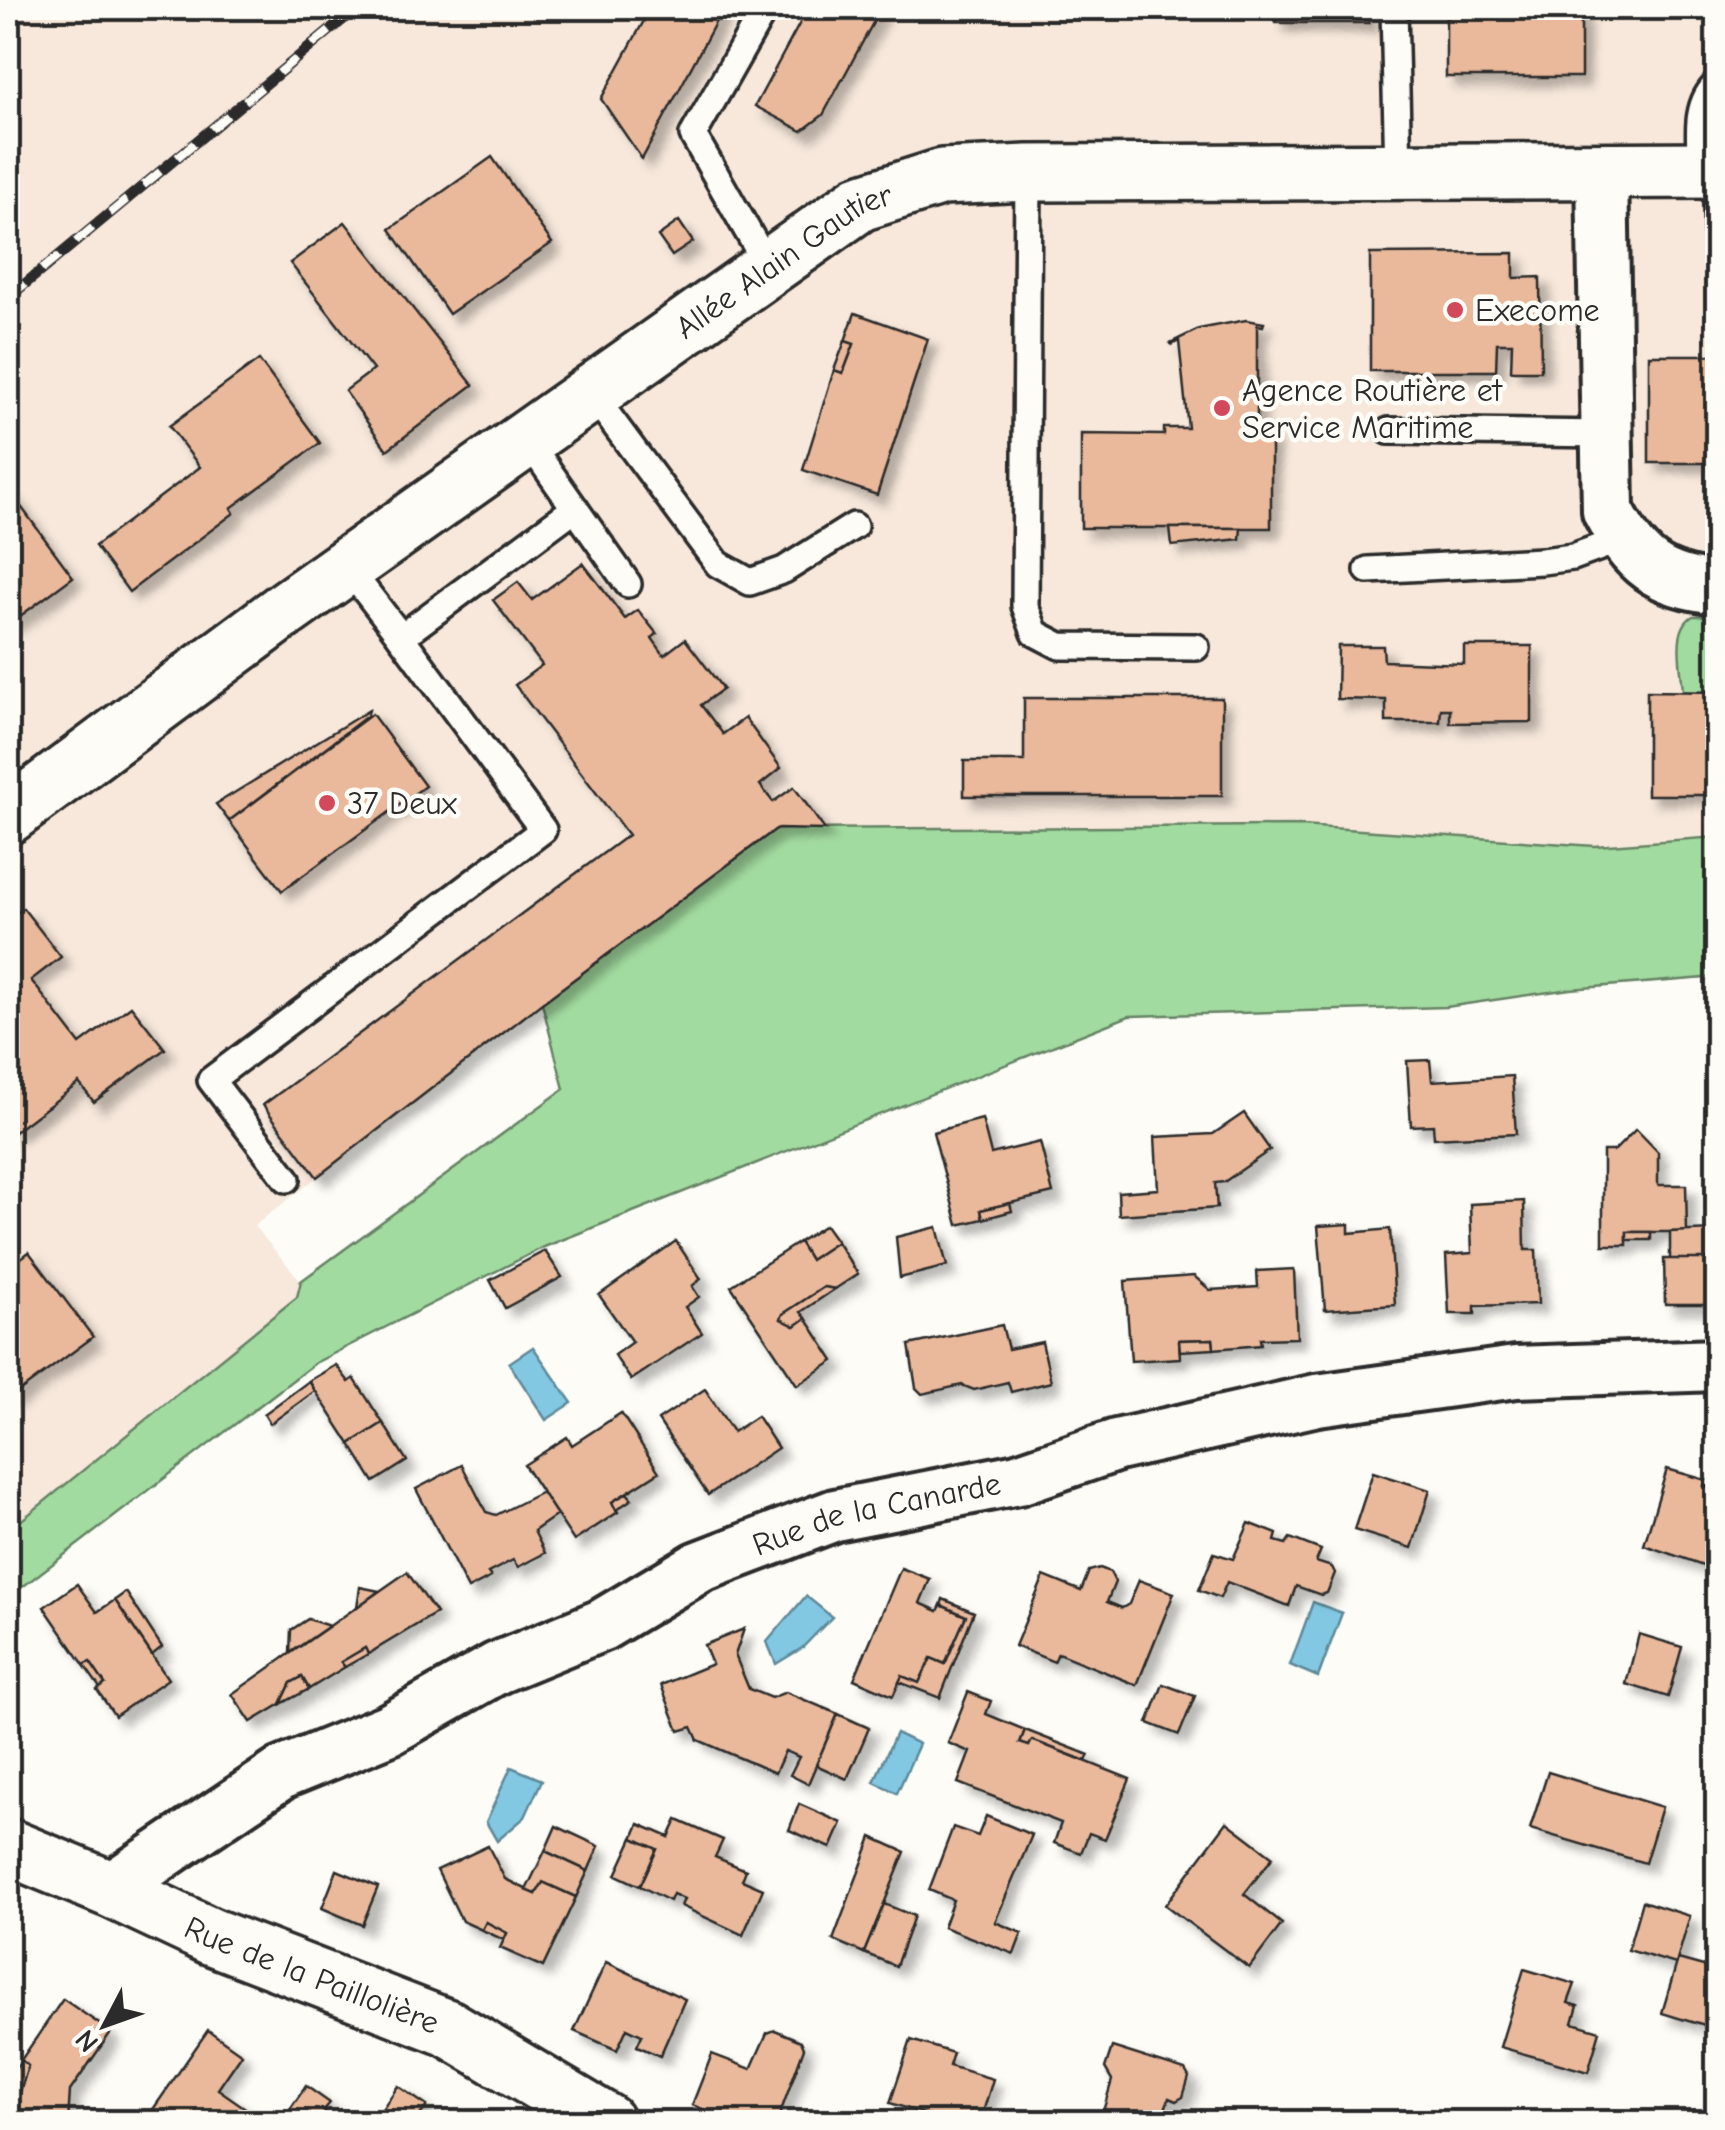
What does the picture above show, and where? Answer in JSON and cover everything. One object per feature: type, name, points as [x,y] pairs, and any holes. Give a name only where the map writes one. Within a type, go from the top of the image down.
[{"type":"street","name":"Allée Alain Gautier","points":[[8,816],[346,567],[860,203],[942,178],[1028,173],[1712,170]]},
{"type":"street","points":[[1602,171],[1608,511],[1622,539],[1656,573],[1686,584],[1718,588]]},
{"type":"street","name":"Rue de la Canarde","points":[[110,1889],[282,1773],[390,1729],[498,1668],[602,1625],[699,1567],[835,1516],[1018,1480],[1117,1446],[1317,1400],[1516,1372],[1718,1365]]},
{"type":"street","name":"Rue de la Paillolière","points":[[8,1848],[110,1889],[210,1936],[448,2028],[606,2122]]},
{"type":"lane","points":[[765,8],[693,135],[768,267]]},
{"type":"lane","points":[[1394,8],[1398,171]]},
{"type":"lane","points":[[1718,82],[1707,92],[1700,113],[1712,170],[1718,245]]},
{"type":"lane","points":[[1028,173],[1025,606],[1035,633],[1060,646],[1196,647]]},
{"type":"lane","points":[[592,394],[718,564],[750,582],[784,570],[854,526]]},
{"type":"lane","points":[[1389,431],[1607,434]]},
{"type":"lane","points":[[526,440],[628,584]]},
{"type":"lane","points":[[400,637],[574,508]]},
{"type":"lane","points":[[1368,570],[1542,562],[1573,557],[1622,539]]},
{"type":"lane","points":[[287,1179],[210,1080],[543,830],[346,567]]},
{"type":"shaded area","points":[[8,8],[1717,8],[1717,837],[1595,846],[776,829],[542,1003],[254,1226],[301,1281],[297,1297],[8,1531]]},
{"type":"green space","points":[[1693,616],[1717,616],[1717,692],[1683,692],[1680,640],[1686,622]]},
{"type":"green space","points":[[1301,826],[1595,846],[1717,837],[1717,977],[1570,989],[1446,1007],[1129,1016],[544,1247],[315,1363],[8,1598],[8,1531],[297,1297],[301,1281],[564,1089],[542,1003],[776,829]]},
{"type":"water","points":[[533,1347],[572,1403],[546,1420],[509,1363]]},
{"type":"water","points":[[806,1596],[832,1617],[802,1648],[776,1664],[767,1642]]},
{"type":"water","points":[[1313,1602],[1342,1613],[1318,1677],[1290,1665]]},
{"type":"water","points":[[896,1733],[919,1744],[897,1793],[874,1782]]},
{"type":"water","points":[[511,1767],[542,1780],[525,1817],[497,1841],[486,1822]]},
{"type":"building","points":[[651,8],[723,8],[642,159],[601,99]]},
{"type":"building","points":[[808,8],[881,8],[823,115],[802,131],[755,106]]},
{"type":"building","points":[[1276,8],[1369,8],[1369,23],[1276,23]]},
{"type":"building","points":[[1446,8],[1581,8],[1581,77],[1446,77]]},
{"type":"building","points":[[492,157],[552,243],[449,314],[390,229]]},
{"type":"building","points":[[679,221],[693,242],[672,256],[658,236]]},
{"type":"building","points":[[345,222],[473,385],[387,450],[345,391],[373,370],[290,263]]},
{"type":"building","name":"Execome","points":[[1514,253],[1514,278],[1540,277],[1541,371],[1511,371],[1512,343],[1497,343],[1496,371],[1370,371],[1370,254]]},
{"type":"building","points":[[855,313],[928,339],[877,495],[803,470],[834,370],[843,373],[854,344],[845,341]]},
{"type":"building","name":"Agence Routière et Service Maritime","points":[[1246,320],[1264,323],[1257,325],[1257,434],[1271,434],[1271,528],[1081,528],[1081,434],[1164,435],[1164,428],[1188,428],[1179,341],[1170,343],[1199,329]]},
{"type":"building","points":[[845,341],[854,344],[843,373],[834,370]]},
{"type":"building","points":[[1649,355],[1718,355],[1718,463],[1649,463]]},
{"type":"building","points":[[259,360],[320,443],[231,508],[234,513],[129,592],[95,546],[200,467],[169,426]]},
{"type":"building","points":[[8,489],[73,577],[8,625]]},
{"type":"building","points":[[1170,528],[1241,528],[1240,539],[1172,546]]},
{"type":"building","points":[[583,563],[625,619],[638,610],[657,634],[652,638],[664,655],[685,639],[723,689],[701,705],[723,734],[745,718],[781,768],[760,785],[773,802],[794,787],[825,830],[776,829],[317,1177],[263,1105],[628,835],[515,685],[542,665],[493,600],[518,582],[532,600]]},
{"type":"building","points":[[1338,646],[1383,646],[1384,661],[1464,664],[1464,646],[1532,646],[1532,722],[1450,723],[1450,709],[1441,709],[1440,722],[1386,722],[1386,700],[1337,699]]},
{"type":"building","points":[[1647,691],[1718,692],[1718,795],[1647,795]]},
{"type":"building","points":[[1024,698],[1222,698],[1222,796],[964,796],[964,761],[1024,761]]},
{"type":"building","points":[[369,710],[367,716],[229,821],[216,804]]},
{"type":"building","name":"37 Deux","points":[[372,714],[425,786],[282,891],[229,821]]},
{"type":"building","points":[[23,908],[61,957],[31,980],[80,1044],[131,1006],[165,1049],[94,1102],[79,1083],[13,1133],[8,1127],[8,920]]},
{"type":"building","points":[[1430,1060],[1432,1081],[1512,1076],[1516,1134],[1434,1138],[1433,1125],[1411,1126],[1407,1061]]},
{"type":"building","points":[[1244,1113],[1270,1150],[1224,1182],[1215,1183],[1217,1208],[1119,1215],[1118,1192],[1158,1189],[1155,1137],[1213,1134]]},
{"type":"building","points":[[982,1119],[991,1154],[1040,1142],[1053,1193],[981,1210],[983,1219],[958,1225],[933,1132]]},
{"type":"building","points":[[1636,1129],[1658,1152],[1658,1185],[1686,1185],[1687,1232],[1627,1232],[1627,1245],[1603,1245],[1603,1151],[1614,1151]]},
{"type":"building","points":[[1711,1130],[1718,1130],[1718,1230],[1712,1230]]},
{"type":"building","points":[[1524,1201],[1525,1250],[1536,1250],[1538,1304],[1475,1306],[1475,1314],[1449,1314],[1446,1255],[1472,1253],[1470,1204]]},
{"type":"building","points":[[1010,1203],[1012,1211],[983,1219],[981,1210]]},
{"type":"building","points":[[1349,1224],[1349,1233],[1390,1229],[1395,1305],[1325,1310],[1318,1226]]},
{"type":"building","points":[[825,1225],[837,1242],[810,1260],[799,1242]]},
{"type":"building","points":[[937,1227],[947,1266],[900,1278],[896,1237]]},
{"type":"building","points":[[1712,1230],[1712,1259],[1670,1260],[1670,1232]]},
{"type":"building","points":[[1627,1232],[1651,1232],[1651,1240],[1627,1240]]},
{"type":"building","points":[[676,1241],[701,1279],[692,1286],[699,1297],[685,1307],[702,1333],[631,1380],[614,1355],[632,1342],[599,1295]]},
{"type":"building","points":[[799,1242],[810,1260],[837,1242],[858,1274],[835,1289],[824,1287],[783,1314],[781,1319],[795,1326],[806,1318],[834,1361],[797,1385],[731,1286]]},
{"type":"building","points":[[545,1251],[562,1277],[505,1308],[490,1280]]},
{"type":"building","points":[[29,1252],[93,1337],[8,1400],[8,1268]]},
{"type":"building","points":[[1664,1259],[1712,1259],[1711,1304],[1665,1304]]},
{"type":"building","points":[[1294,1269],[1297,1338],[1260,1339],[1261,1345],[1214,1349],[1213,1339],[1179,1340],[1180,1358],[1131,1361],[1125,1281],[1194,1276],[1210,1290],[1258,1287],[1257,1271]]},
{"type":"building","points":[[824,1287],[835,1289],[801,1312],[806,1318],[795,1326],[781,1319],[783,1314]]},
{"type":"building","points":[[1002,1325],[1008,1349],[1042,1342],[1051,1382],[1011,1392],[1008,1382],[974,1390],[962,1385],[922,1394],[916,1388],[909,1345]]},
{"type":"building","points":[[1213,1339],[1214,1349],[1180,1351],[1179,1340]]},
{"type":"building","points":[[336,1365],[349,1382],[354,1378],[383,1423],[350,1444],[309,1381]]},
{"type":"building","points":[[309,1381],[315,1391],[270,1424],[264,1414]]},
{"type":"building","points":[[705,1389],[733,1432],[757,1416],[778,1448],[708,1495],[658,1420]]},
{"type":"building","points":[[621,1413],[659,1472],[612,1502],[618,1512],[574,1541],[524,1465],[567,1437],[572,1445]]},
{"type":"building","points":[[383,1423],[407,1461],[374,1482],[350,1444]]},
{"type":"building","points":[[462,1465],[486,1512],[496,1515],[542,1492],[557,1515],[534,1531],[545,1553],[518,1567],[513,1560],[468,1589],[416,1489]]},
{"type":"building","points":[[1667,1469],[1706,1480],[1704,1486],[1718,1490],[1718,1570],[1644,1545]]},
{"type":"building","points":[[1373,1472],[1430,1490],[1412,1548],[1354,1530]]},
{"type":"building","points":[[627,1493],[632,1499],[616,1510],[612,1502]]},
{"type":"building","points":[[1249,1523],[1277,1534],[1275,1541],[1286,1544],[1290,1538],[1321,1550],[1316,1562],[1332,1567],[1335,1573],[1327,1593],[1321,1595],[1296,1586],[1289,1606],[1227,1582],[1220,1598],[1199,1590],[1214,1553],[1233,1559]]},
{"type":"building","points":[[901,1568],[930,1579],[920,1603],[938,1611],[941,1605],[966,1616],[945,1664],[931,1658],[919,1683],[902,1676],[893,1696],[854,1679]]},
{"type":"building","points":[[1100,1568],[1110,1572],[1115,1582],[1107,1602],[1122,1608],[1129,1604],[1139,1580],[1174,1593],[1137,1685],[1058,1653],[1054,1662],[1015,1646],[1044,1576],[1081,1591],[1089,1571]]},
{"type":"building","points":[[407,1572],[436,1613],[368,1654],[365,1648],[341,1662],[345,1667],[309,1689],[302,1677],[291,1683],[281,1704],[251,1722],[232,1694]]},
{"type":"building","points":[[77,1584],[97,1612],[115,1600],[168,1679],[115,1716],[97,1690],[105,1684],[90,1662],[84,1665],[44,1607]]},
{"type":"building","points":[[360,1587],[379,1591],[357,1607]]},
{"type":"building","points":[[126,1592],[162,1647],[152,1655],[115,1600]]},
{"type":"building","points":[[943,1599],[974,1612],[940,1698],[899,1682],[902,1676],[919,1683],[931,1658],[945,1664],[966,1616],[941,1605]]},
{"type":"building","points":[[308,1619],[329,1626],[290,1653],[291,1630]]},
{"type":"building","points":[[744,1629],[735,1655],[749,1689],[771,1698],[786,1692],[838,1714],[808,1784],[790,1775],[799,1757],[785,1751],[775,1773],[698,1740],[692,1727],[679,1731],[661,1685],[712,1664],[704,1645]]},
{"type":"building","points":[[1639,1634],[1682,1647],[1668,1697],[1626,1684]]},
{"type":"building","points":[[365,1648],[368,1654],[345,1667],[341,1662]]},
{"type":"building","points":[[90,1662],[105,1684],[100,1688],[84,1665]]},
{"type":"building","points":[[302,1677],[309,1689],[281,1704],[291,1683]]},
{"type":"building","points":[[1163,1684],[1195,1696],[1179,1735],[1148,1723]]},
{"type":"building","points":[[968,1692],[991,1701],[986,1714],[1025,1730],[1020,1743],[1029,1746],[1032,1740],[1130,1779],[1105,1839],[1089,1833],[1081,1853],[1054,1843],[1061,1823],[958,1783],[970,1752],[948,1743]]},
{"type":"building","points":[[838,1714],[869,1728],[847,1779],[816,1765]]},
{"type":"building","points":[[1025,1730],[1089,1755],[1086,1761],[1032,1740],[1029,1746],[1020,1743]]},
{"type":"building","points":[[1548,1772],[1662,1807],[1645,1863],[1530,1829]]},
{"type":"building","points":[[799,1804],[842,1823],[831,1848],[789,1830]]},
{"type":"building","points":[[986,1816],[1032,1835],[995,1922],[1022,1933],[1014,1954],[943,1927],[953,1900],[929,1890],[953,1827],[978,1836]]},
{"type":"building","points":[[677,1820],[723,1840],[715,1857],[746,1870],[742,1880],[763,1889],[743,1935],[681,1906],[684,1899],[673,1894],[670,1901],[640,1886],[657,1849],[633,1838],[639,1824],[669,1837]]},
{"type":"building","points":[[1227,1822],[1273,1857],[1244,1894],[1282,1924],[1249,1968],[1165,1905]]},
{"type":"building","points":[[556,1826],[599,1846],[588,1871],[545,1851]]},
{"type":"building","points":[[872,1837],[905,1852],[864,1953],[833,1940]]},
{"type":"building","points":[[633,1838],[657,1849],[640,1886],[616,1875]]},
{"type":"building","points":[[488,1846],[505,1879],[536,1894],[543,1882],[576,1897],[543,1967],[500,1948],[507,1933],[486,1922],[482,1930],[462,1921],[437,1870]]},
{"type":"building","points":[[545,1851],[588,1871],[576,1897],[543,1882],[536,1894],[526,1890]]},
{"type":"building","points":[[337,1870],[378,1887],[362,1925],[322,1908]]},
{"type":"building","points":[[1642,1901],[1690,1916],[1676,1964],[1628,1950]]},
{"type":"building","points":[[884,1904],[914,1916],[896,1966],[864,1953]]},
{"type":"building","points":[[486,1922],[507,1933],[504,1940],[482,1930]]},
{"type":"building","points":[[1678,1959],[1718,1970],[1718,2030],[1662,2013]]},
{"type":"building","points":[[606,1962],[685,1999],[660,2056],[637,2046],[642,2035],[627,2028],[617,2050],[574,2031]]},
{"type":"building","points":[[1524,1969],[1575,1984],[1568,2003],[1578,2006],[1573,2023],[1600,2031],[1588,2072],[1500,2047]]},
{"type":"building","points":[[63,1999],[111,2032],[70,2091],[68,2122],[8,2122],[11,2090],[20,2092],[28,2066],[21,2060]]},
{"type":"building","points":[[208,2030],[242,2054],[218,2089],[254,2114],[248,2122],[152,2122],[147,2118]]},
{"type":"building","points":[[775,2030],[801,2041],[804,2048],[777,2122],[736,2122],[692,2105],[712,2054],[751,2069],[767,2033]]},
{"type":"building","points":[[911,2040],[953,2053],[949,2066],[993,2079],[980,2122],[949,2122],[890,2103]]},
{"type":"building","points":[[1112,2047],[1185,2070],[1189,2077],[1183,2097],[1176,2101],[1169,2098],[1163,2115],[1167,2122],[1100,2122],[1112,2080],[1105,2068]]},
{"type":"building","points":[[21,2060],[28,2066],[20,2092],[11,2090],[12,2074]]},
{"type":"building","points":[[306,2086],[330,2103],[323,2111],[341,2122],[281,2122]]},
{"type":"building","points":[[398,2086],[427,2106],[415,2122],[389,2122],[378,2115]]},
{"type":"railway","points":[[8,298],[357,8]]},
{"type":"place","name":"Execome","points":[[1455,310]]},
{"type":"place","name":"Agence Routière et Service Maritime","points":[[1222,408]]},
{"type":"place","name":"37 Deux","points":[[327,803]]}]
